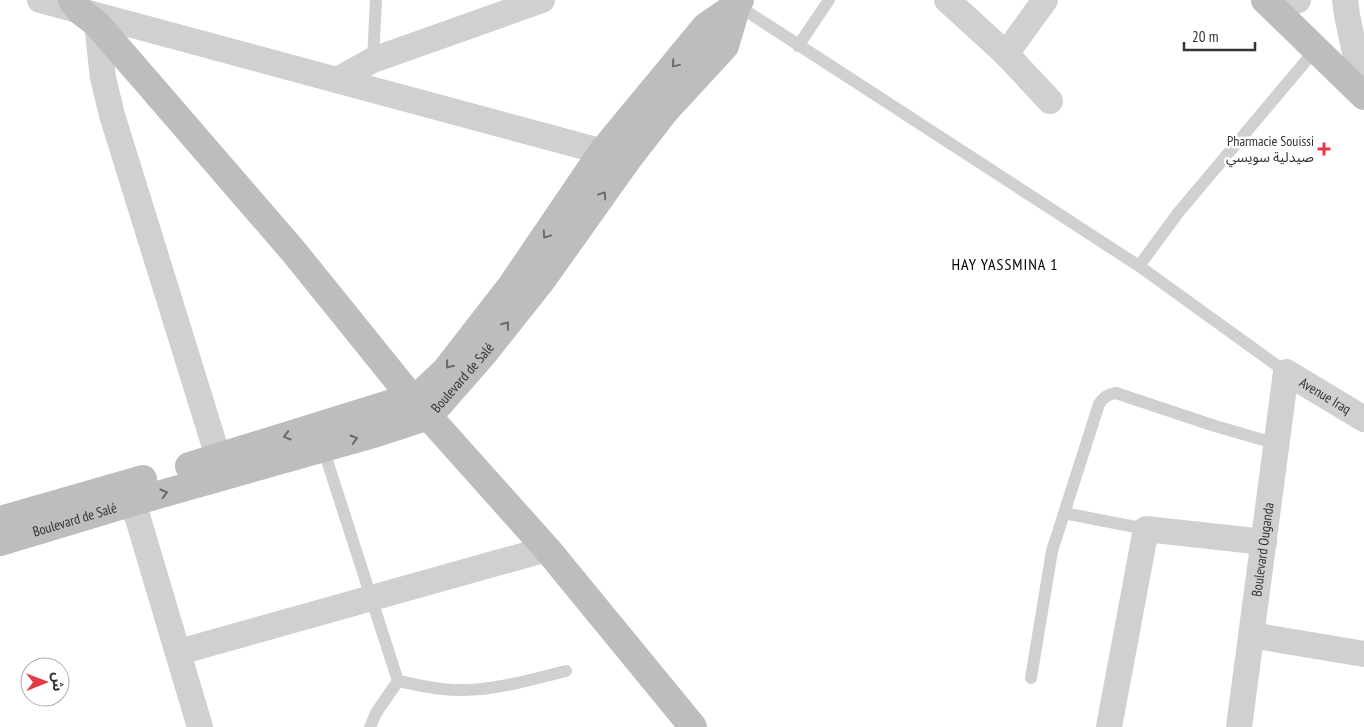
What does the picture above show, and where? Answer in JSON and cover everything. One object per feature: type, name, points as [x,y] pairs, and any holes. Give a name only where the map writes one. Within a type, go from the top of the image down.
[{"type":"street","points":[[40,0],[97,11],[337,80],[615,155]]},
{"type":"street","points":[[337,80],[373,60],[542,0]]},
{"type":"street","points":[[947,0],[1006,54],[1050,101]]},
{"type":"street","points":[[1006,54],[1045,0]]},
{"type":"street","points":[[1346,0],[1347,15],[1364,96]]},
{"type":"street","name":"Boulevard de Salé","points":[[0,542],[132,502],[222,466],[323,448],[420,406],[484,353],[542,280],[615,155],[666,110],[725,46],[738,2]]},
{"type":"street","points":[[1279,3],[1316,49],[1364,96]]},
{"type":"street","points":[[97,11],[420,406],[547,549],[693,727]]},
{"type":"street","points":[[97,11],[103,78],[112,115],[222,466]]},
{"type":"street","name":"Avenue Iraq","points":[[1286,372],[1364,419]]},
{"type":"street","name":"Boulevard Ouganda","points":[[1239,727],[1286,372]]},
{"type":"street","name":"Boulevard de Salé","points":[[0,520],[222,466],[420,406]]},
{"type":"street","points":[[132,502],[179,652],[200,727]]},
{"type":"street","points":[[1109,727],[1146,529],[1264,542]]},
{"type":"street","points":[[179,652],[547,549]]},
{"type":"street","points":[[1251,635],[1364,654]]},
{"type":"lane","points":[[373,60],[376,0]]},
{"type":"lane","points":[[798,46],[830,0]]},
{"type":"lane","points":[[738,2],[798,46],[1139,266],[1286,372]]},
{"type":"lane","points":[[1139,266],[1178,213],[1316,49]]},
{"type":"lane","points":[[1031,678],[1052,551],[1103,398],[1109,394],[1116,393],[1215,426],[1277,444]]},
{"type":"lane","points":[[323,448],[370,599],[398,680]]},
{"type":"lane","points":[[1064,513],[1146,529]]},
{"type":"lane","points":[[398,680],[439,688],[464,690],[521,683],[566,671]]},
{"type":"lane","points":[[370,727],[376,713],[398,680]]},
{"type":"place","name":"Pharmacie Souissi صيدلية سويسي","points":[[1324,149]]},
{"type":"district","name":"HAY YASSMINA 1","points":[[1005,264]]}]
